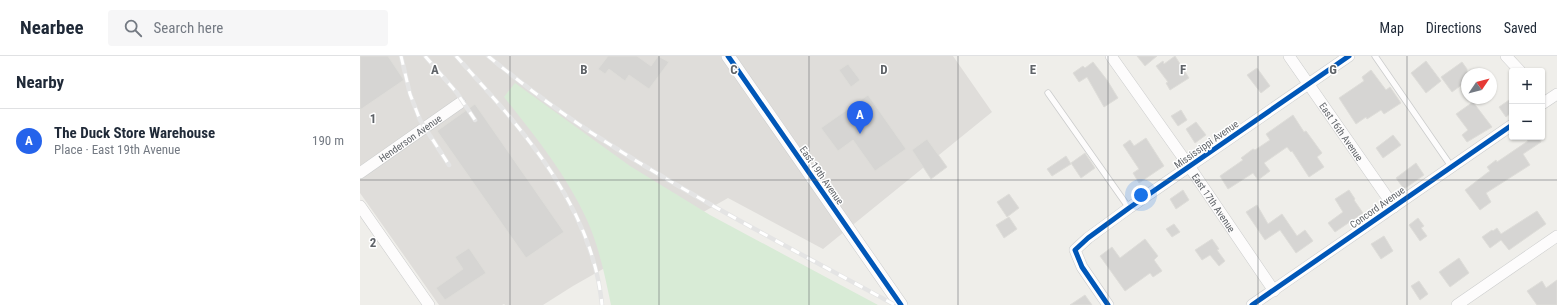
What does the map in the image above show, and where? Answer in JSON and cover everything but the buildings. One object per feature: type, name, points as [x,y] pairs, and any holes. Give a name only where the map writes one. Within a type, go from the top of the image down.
[{"type":"street","name":"East 19th Avenue","points":[[728,56],[901,305]]},
{"type":"street","name":"East 17th Avenue","points":[[1111,56],[1274,290]]},
{"type":"street","name":"East 16th Avenue","points":[[1289,56],[1394,206]]},
{"type":"street","name":"Mississippi Avenue","points":[[1108,305],[1082,267],[1076,250],[1088,238],[1129,208],[1349,56]]},
{"type":"street","points":[[1506,56],[1517,68]]},
{"type":"street","points":[[1545,93],[1555,95]]},
{"type":"street","points":[[1545,102],[1555,95]]},
{"type":"street","name":"Henderson Avenue","points":[[360,173],[460,103]]},
{"type":"street","name":"Concord Avenue","points":[[1259,303],[1274,290],[1509,127]]},
{"type":"street","points":[[360,206],[429,305]]},
{"type":"street","points":[[1456,305],[1557,236]]},
{"type":"lane","points":[[1375,56],[1451,166]]},
{"type":"lane","points":[[1048,93],[1129,208]]},
{"type":"shaded area","points":[[360,56],[953,56],[992,112],[823,249],[728,198],[573,286],[543,305],[439,305],[360,193]]},
{"type":"green space","points":[[515,83],[630,166],[710,215],[878,305],[611,305],[604,272],[595,241],[579,203],[560,171],[504,97]]},
{"type":"railway","points":[[401,56],[410,94],[420,120],[449,165]]},
{"type":"railway","points":[[425,56],[457,93],[475,120]]},
{"type":"railway","points":[[456,56],[505,111],[528,140],[550,170],[569,201],[584,234],[596,268],[602,305]]},
{"type":"railway","points":[[488,56],[554,107],[631,158],[743,223],[895,305]]},
{"type":"cycle path","points":[[728,56],[901,305]]},
{"type":"cycle path","points":[[1108,305],[1082,267],[1075,250],[1088,238],[1129,208],[1349,56]]},
{"type":"cycle path","points":[[1252,305],[1509,127]]},
{"type":"place","name":"The Duck Store Warehouse","points":[[860,134]]}]
